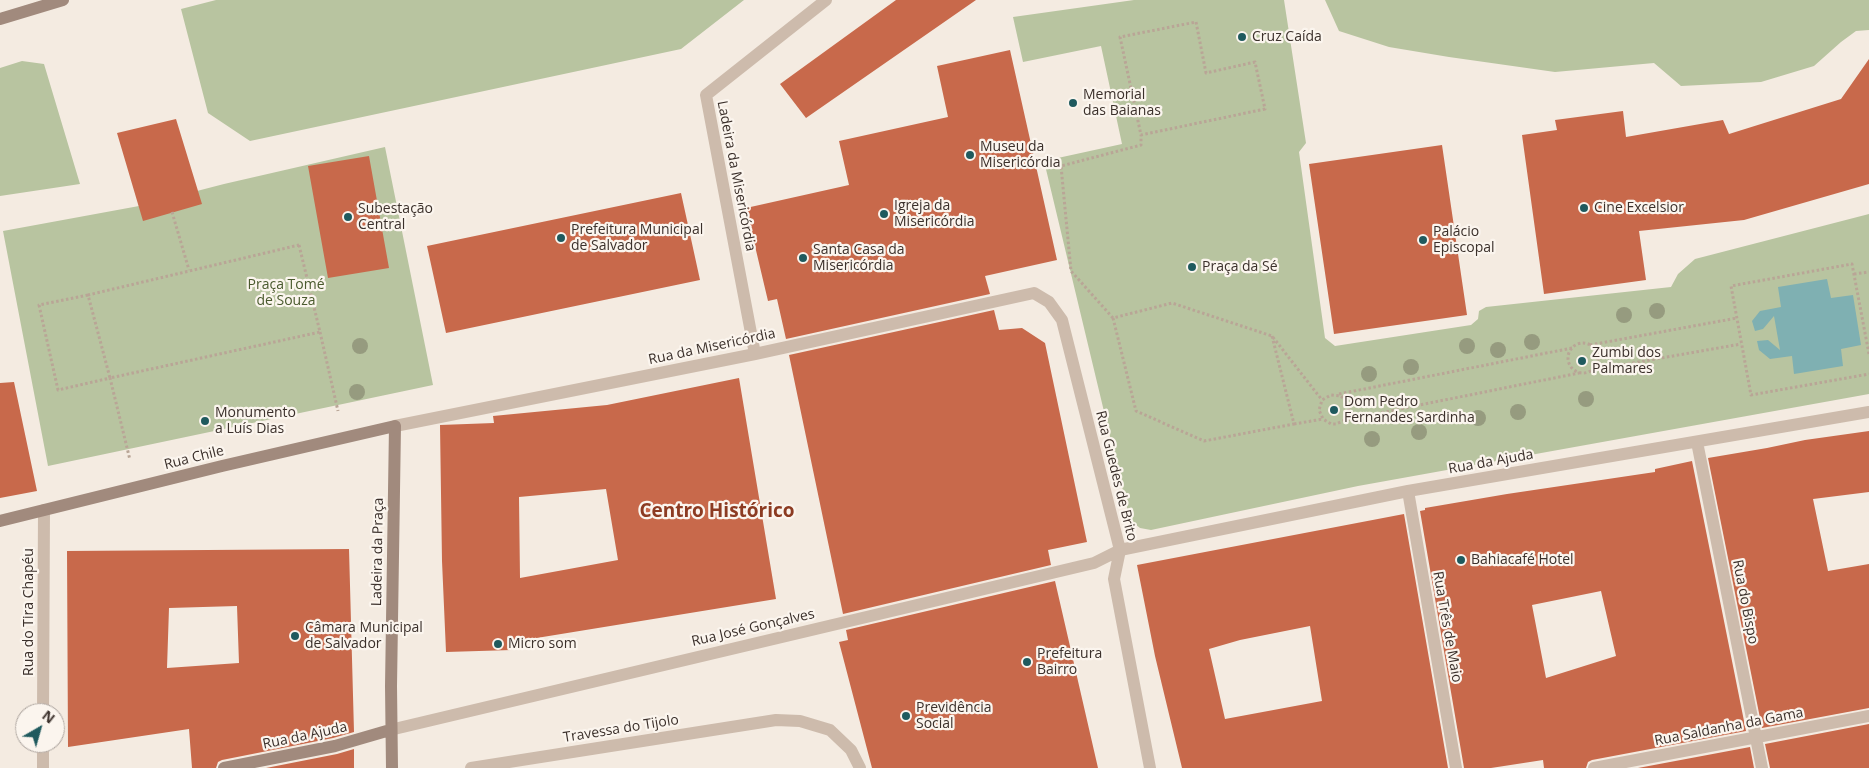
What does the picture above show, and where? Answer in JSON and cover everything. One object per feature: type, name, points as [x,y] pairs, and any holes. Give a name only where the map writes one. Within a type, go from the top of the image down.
[{"type":"main road","points":[[0,19],[63,0]]},
{"type":"main road","name":"Rua Chile","points":[[0,521],[222,466],[395,426]]},
{"type":"main road","name":"Ladeira da Praça","points":[[392,768],[390,730],[395,426]]},
{"type":"main road","name":"Rua da Ajuda","points":[[224,768],[335,746],[390,730]]},
{"type":"street","name":"Ladeira da Misericórdia","points":[[754,354],[706,95],[826,0]]},
{"type":"street","name":"Rua da Misericórdia","points":[[395,426],[754,354],[1034,293]]},
{"type":"street","name":"Rua Guedes de Brito","points":[[1034,293],[1049,302],[1062,320],[1120,550],[1114,579],[1150,768]]},
{"type":"street","name":"Rua da Ajuda","points":[[1120,550],[1408,492],[1869,412]]},
{"type":"street","name":"Rua do Bispo","points":[[1698,442],[1762,768]]},
{"type":"street","name":"Rua Três de Maio","points":[[1408,492],[1456,768]]},
{"type":"street","name":"Rua do Tira Chapéu","points":[[44,510],[44,703]]},
{"type":"street","name":"Rua José Gonçalves","points":[[390,730],[1094,563],[1120,550]]},
{"type":"street","name":"Rua Saldanha da Gama","points":[[1594,768],[1869,716]]},
{"type":"street","name":"Travessa do Tijolo","points":[[471,768],[776,720],[800,721],[830,730],[852,750],[860,768]]},
{"type":"street","points":[[43,753],[43,768]]},
{"type":"path","points":[[1141,134],[1265,109],[1255,62],[1206,73],[1196,22],[1120,37],[1141,134],[1141,146],[1061,166],[1071,271],[1114,318],[1136,411],[1204,441],[1323,419]]},
{"type":"path","points":[[172,212],[189,270]]},
{"type":"path","points":[[320,332],[58,390],[40,305],[299,245],[320,332],[338,411]]},
{"type":"path","points":[[1869,354],[1867,335],[1852,264],[1731,286],[1751,395],[1869,374]]},
{"type":"path","points":[[1854,274],[1869,272]]},
{"type":"path","points":[[88,295],[136,488]]},
{"type":"path","points":[[1114,318],[1172,303],[1272,336],[1322,400]]},
{"type":"path","points":[[1737,318],[1590,345],[1581,344],[1572,348],[1331,395],[1322,400],[1319,410],[1323,419],[1331,424],[1341,423],[1345,420],[1593,370],[1741,344]]},
{"type":"path","points":[[1272,336],[1294,424]]},
{"type":"path","points":[[1590,345],[1598,356],[1598,362],[1593,370]]},
{"type":"path","points":[[1572,348],[1569,351],[1568,360],[1572,369],[1579,373]]},
{"type":"path","points":[[1336,395],[1344,399],[1349,407],[1348,416],[1345,420]]},
{"type":"green space","points":[[216,0],[744,0],[681,49],[250,141],[208,113],[181,9]]},
{"type":"green space","name":"Praça da Sé","points":[[1134,0],[1284,0],[1306,143],[1299,152],[1325,338],[1335,346],[1471,325],[1478,319],[1479,311],[1486,307],[1671,287],[1678,274],[1695,259],[1869,214],[1869,394],[1358,486],[1151,530],[1140,528],[1130,520],[1044,161],[1122,144],[1101,46],[1023,62],[1013,17]]},
{"type":"green space","points":[[1325,0],[1869,0],[1869,30],[1856,31],[1814,66],[1761,82],[1681,86],[1654,63],[1555,72],[1389,47],[1339,31]]},
{"type":"green space","points":[[22,61],[44,64],[80,184],[0,196],[0,68]]},
{"type":"green space","name":"Praça Tomé de Souza","points":[[385,147],[433,385],[48,466],[3,231],[139,206],[224,184]]},
{"type":"water","points":[[1827,279],[1831,298],[1853,295],[1861,345],[1841,349],[1843,366],[1794,374],[1792,356],[1770,359],[1759,350],[1757,341],[1768,340],[1780,350],[1774,316],[1763,329],[1755,331],[1752,321],[1760,311],[1781,307],[1778,287]]},
{"type":"building","points":[[896,0],[976,0],[806,118],[780,84]]},
{"type":"building","points":[[1010,50],[1057,260],[985,276],[990,294],[786,339],[777,299],[768,301],[746,208],[849,185],[839,141],[948,117],[937,66]]},
{"type":"building","points":[[1869,59],[1869,184],[1744,220],[1639,231],[1646,280],[1544,294],[1522,135],[1557,130],[1555,120],[1623,111],[1626,137],[1723,120],[1729,134],[1841,99]]},
{"type":"building","points":[[176,119],[202,204],[143,221],[117,133]]},
{"type":"building","name":"Palácio Episcopal","points":[[1442,145],[1467,315],[1334,334],[1309,164]]},
{"type":"building","name":"Subestação Central","points":[[369,156],[389,268],[328,278],[308,166]]},
{"type":"building","points":[[681,193],[700,280],[446,333],[427,246]]},
{"type":"building","points":[[994,310],[999,330],[1022,328],[1045,343],[1087,542],[1048,550],[1051,565],[843,614],[789,355]]},
{"type":"building","points":[[739,378],[776,599],[512,642],[512,650],[446,652],[442,561],[440,425],[494,423],[493,416],[607,405]],"holes":[[[606,489],[618,560],[520,578],[519,497]]]},
{"type":"building","points":[[14,382],[37,491],[0,498],[0,383]]},
{"type":"building","points":[[1869,431],[1869,492],[1813,499],[1828,571],[1869,564],[1869,708],[1762,728],[1708,458],[1805,440]]},
{"type":"building","points":[[1692,461],[1746,731],[1592,760],[1588,762],[1586,768],[1544,768],[1543,760],[1491,768],[1464,768],[1420,511],[1425,510],[1425,508],[1507,494],[1655,472],[1655,469]],"holes":[[[1601,591],[1616,656],[1546,678],[1532,605]]]},
{"type":"building","points":[[1404,514],[1448,768],[1182,768],[1155,656],[1137,565]],"holes":[[[1310,626],[1322,701],[1225,719],[1209,649],[1240,640]]]},
{"type":"building","name":"Câmara Municipal de Salvador","points":[[349,549],[354,732],[333,738],[222,760],[218,762],[216,768],[192,768],[189,729],[68,747],[67,551]],"holes":[[[237,606],[239,663],[167,668],[169,608]]]},
{"type":"building","points":[[1055,581],[1098,768],[872,768],[839,642],[848,640],[846,630]]},
{"type":"building","points":[[1869,724],[1869,768],[1770,768],[1765,744]]},
{"type":"building","points":[[1750,747],[1754,768],[1638,768]]},
{"type":"building","points":[[354,749],[354,768],[266,768],[337,754]]},
{"type":"place","name":"Cruz Caída","points":[[1242,37]]},
{"type":"place","name":"Memorial das Baianas","points":[[1073,103]]},
{"type":"place","name":"Museu da Misericórdia","points":[[970,155]]},
{"type":"place","name":"Cine Excelsior","points":[[1584,208]]},
{"type":"place","name":"Igreja da Misericórdia","points":[[884,214]]},
{"type":"place","name":"Subestação Central","points":[[348,217]]},
{"type":"place","name":"Prefeitura Municipal de Salvador","points":[[561,238]]},
{"type":"place","name":"Palácio Episcopal","points":[[1423,240]]},
{"type":"place","name":"Santa Casa da Misericórdia","points":[[803,258]]},
{"type":"place","name":"Praça da Sé","points":[[1192,267]]},
{"type":"place","name":"Zumbi dos Palmares","points":[[1582,361]]},
{"type":"place","name":"Dom Pedro Fernandes Sardinha","points":[[1334,410]]},
{"type":"place","name":"Monumento a Luís Dias","points":[[205,421]]},
{"type":"place","name":"Bahiacafé Hotel","points":[[1461,560]]},
{"type":"place","name":"Câmara Municipal de Salvador","points":[[295,636]]},
{"type":"place","name":"Micro som","points":[[498,644]]},
{"type":"place","name":"Prefeitura Bairro","points":[[1027,662]]},
{"type":"place","name":"Previdência Social","points":[[906,716]]},
{"type":"district","name":"Centro Histórico","points":[[717,512]]}]
